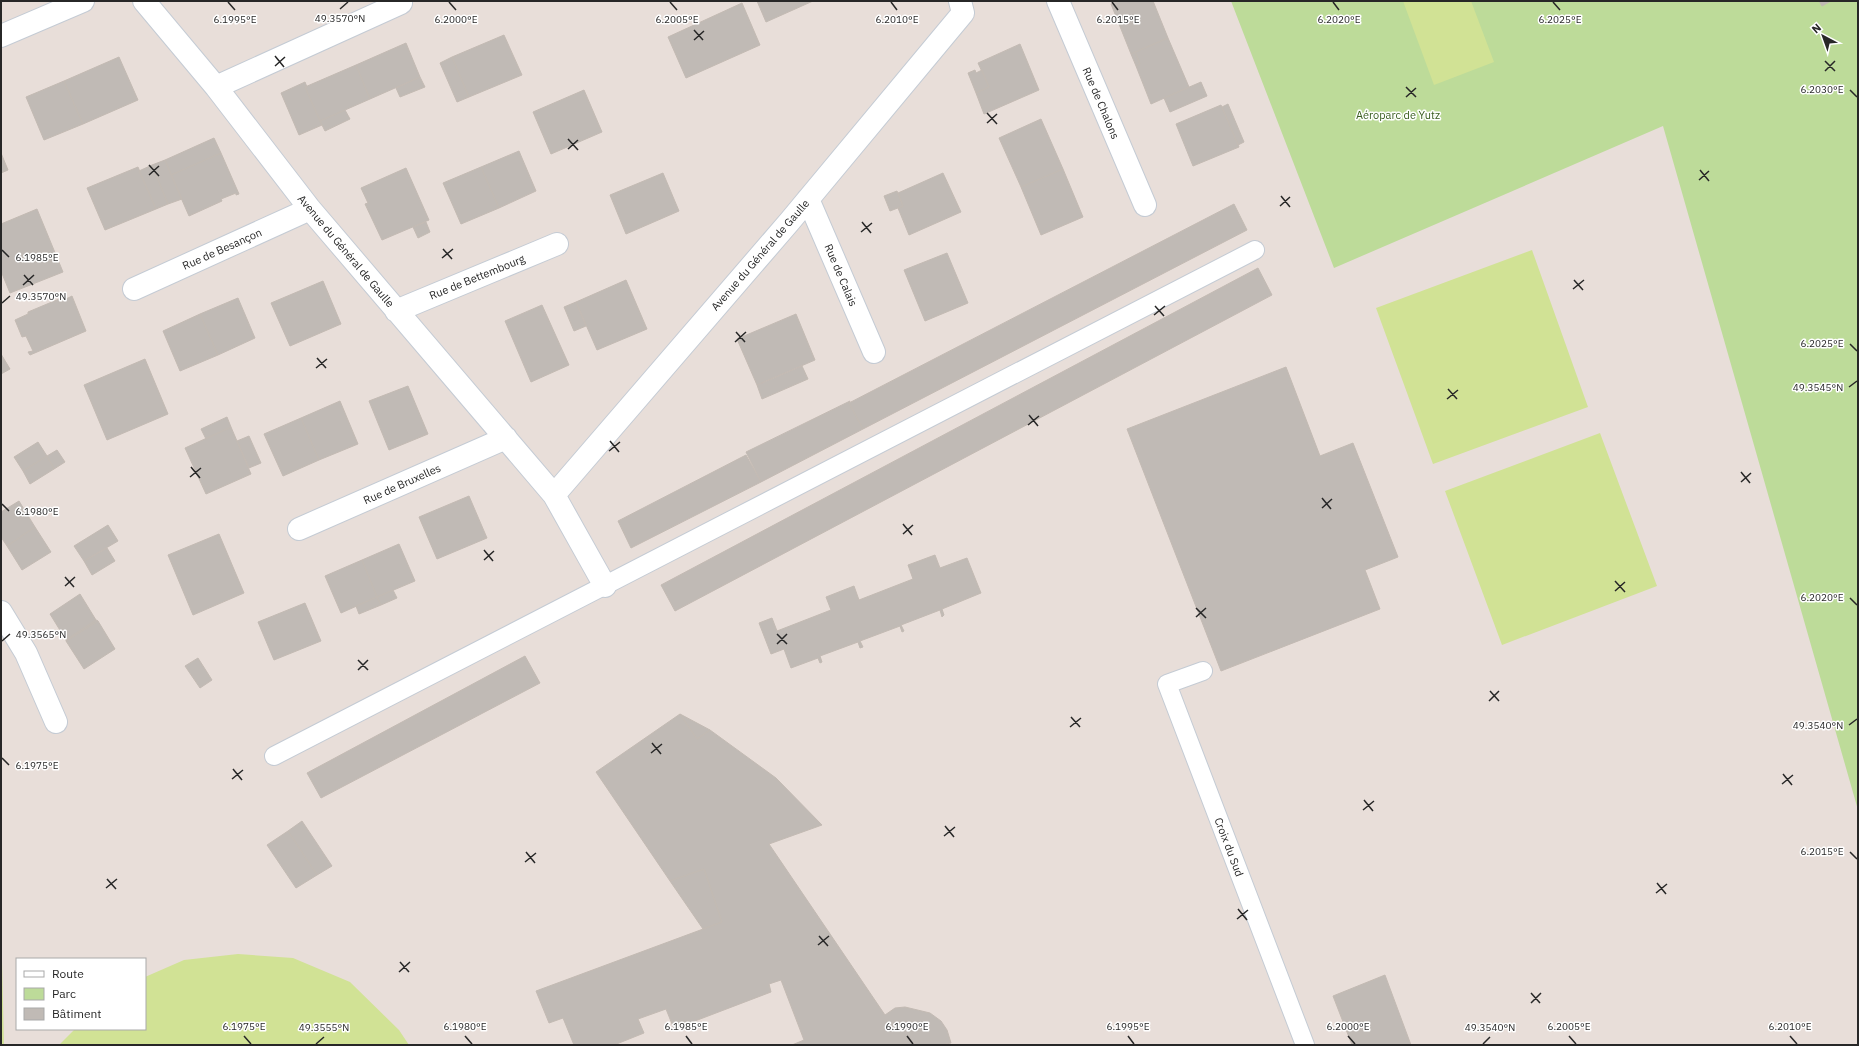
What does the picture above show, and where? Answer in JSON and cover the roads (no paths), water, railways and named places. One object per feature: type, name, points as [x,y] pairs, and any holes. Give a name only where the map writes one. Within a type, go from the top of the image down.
[{"type":"street","points":[[1,36],[83,1]]},
{"type":"street","name":"Avenue du Général de Gaulle","points":[[144,1],[216,87],[310,209],[554,495],[605,586]]},
{"type":"street","name":"Rue de Chalons","points":[[1058,1],[1145,205]]},
{"type":"street","points":[[216,87],[401,3]]},
{"type":"street","name":"Avenue du Général de Gaulle","points":[[554,495],[808,199],[965,5]]},
{"type":"street","name":"Rue de Calais","points":[[808,199],[874,352]]},
{"type":"street","name":"Rue de Besançon","points":[[134,289],[310,209]]},
{"type":"street","name":"Rue de Bettembourg","points":[[396,311],[557,244]]},
{"type":"street","name":"Rue de Bruxelles","points":[[299,529],[506,438]]},
{"type":"street","points":[[1,612],[26,653],[56,722]]},
{"type":"lane","points":[[274,756],[1255,250]]},
{"type":"lane","name":"Croix du Sud","points":[[1203,671],[1167,684],[1305,1045]]},
{"type":"park label","name":"Aéroparc de Yutz","points":[[1398,115]]}]
